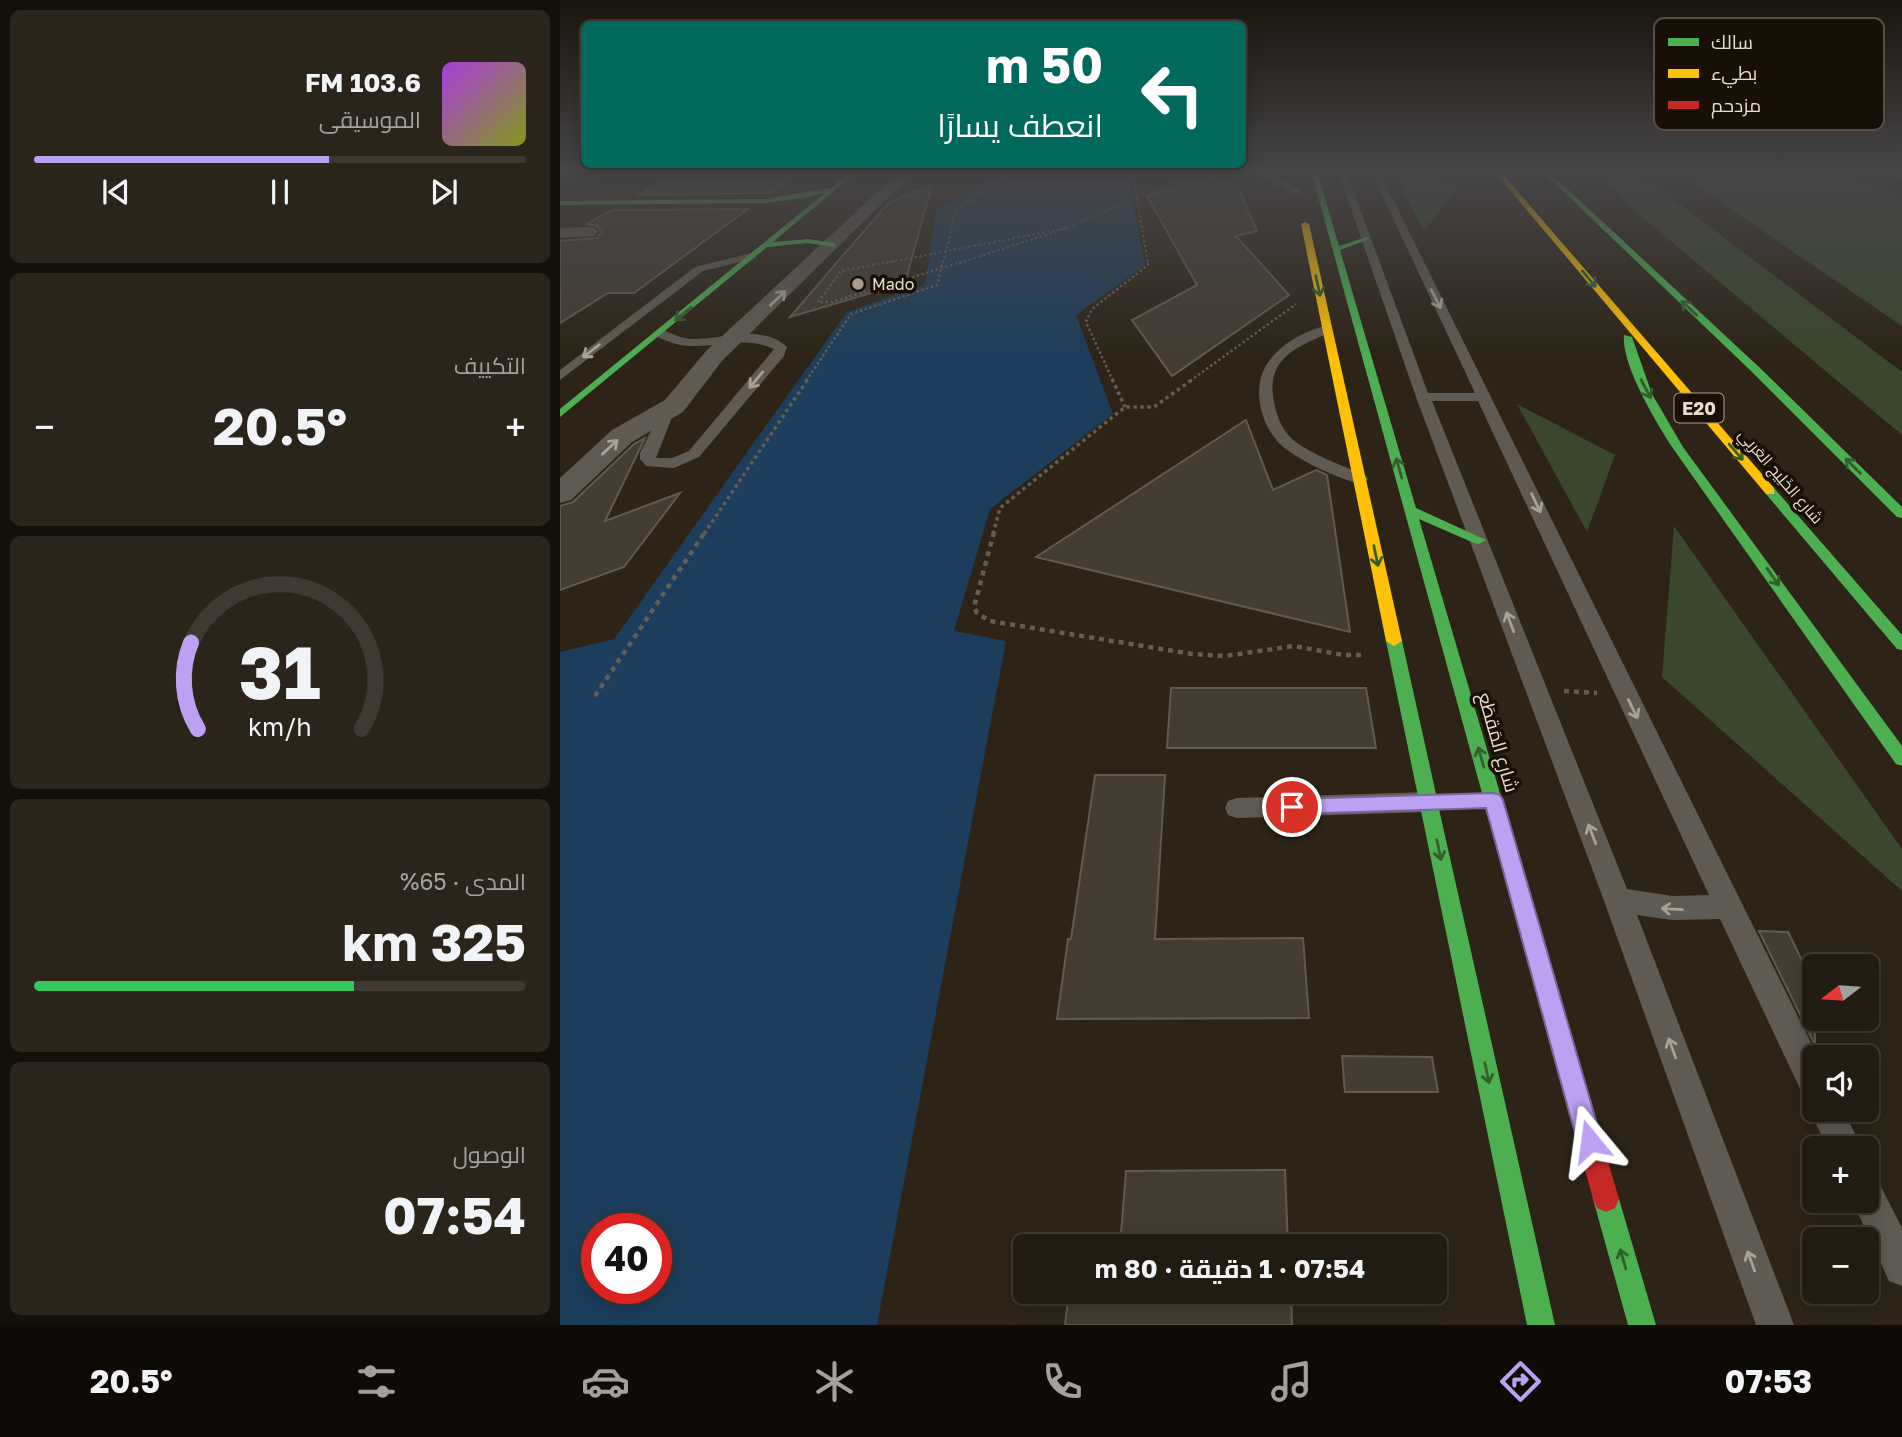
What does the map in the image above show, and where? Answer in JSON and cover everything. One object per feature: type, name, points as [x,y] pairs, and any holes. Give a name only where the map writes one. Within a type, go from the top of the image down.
[{"type":"main road","points":[[560,414],[780,233]]},
{"type":"main road","points":[[1307,233],[1541,1325]]},
{"type":"main road","name":"شارع المَقطَع","points":[[1332,233],[1642,1325]]},
{"type":"main road","name":"شارع الخَلِيج العَربِي","points":[[1550,233],[1902,645]]},
{"type":"main road","points":[[1609,233],[1755,369],[1902,513]]},
{"type":"main road","points":[[1630,233],[1641,245],[1644,267]]},
{"type":"main road","points":[[1311,253],[1337,251],[1366,239]]},
{"type":"main road","points":[[765,245],[808,241],[832,245]]},
{"type":"main road","points":[[1627,324],[1632,360],[1666,424],[1902,759]]},
{"type":"main road","points":[[1412,511],[1479,540]]},
{"type":"main road","points":[[1429,802],[1493,800]]},
{"type":"street","points":[[560,494],[622,436],[667,412],[731,339],[844,233]]},
{"type":"lane","points":[[1366,233],[1423,397],[1617,898],[1775,1325]]},
{"type":"lane","points":[[1400,233],[1486,397],[1802,1059]]},
{"type":"lane","points":[[560,376],[699,269],[752,256]]},
{"type":"lane","points":[[1328,329],[1290,346],[1267,368],[1264,384],[1268,408],[1275,428],[1292,446],[1360,479]]},
{"type":"lane","points":[[659,333],[673,341],[687,344],[731,339],[774,343],[779,345],[780,350],[694,454],[674,463],[652,463],[648,459],[648,453],[667,412]]},
{"type":"lane","points":[[560,383],[581,397]]},
{"type":"lane","points":[[1423,397],[1486,397]]},
{"type":"lane","points":[[1237,808],[1429,802]]},
{"type":"lane","points":[[1617,898],[1675,910],[1728,906]]},
{"type":"lane","points":[[1876,1213],[1902,1268]]},
{"type":"path","points":[[595,696],[851,314],[937,285],[950,233]]},
{"type":"path","points":[[1037,233],[841,271],[818,302],[832,302],[1050,233]]},
{"type":"path","points":[[1125,407],[1086,322],[1092,309],[1148,265],[1143,233]]},
{"type":"path","points":[[1301,300],[1154,407],[1125,407],[1000,508],[974,601],[976,613],[999,623],[1192,654],[1225,656],[1294,646],[1343,655],[1397,653]]},
{"type":"path","points":[[1536,689],[1626,695]]},
{"type":"green space","points":[[1661,233],[1718,233],[1902,372],[1902,435]]},
{"type":"green space","points":[[1766,233],[1902,233],[1902,326]]},
{"type":"green space","points":[[1517,404],[1615,455],[1587,532]]},
{"type":"green space","points":[[1674,526],[1902,849],[1902,891],[1662,677]]},
{"type":"water","points":[[933,233],[1139,233],[1145,265],[1076,315],[1113,414],[990,509],[954,631],[1006,641],[877,1325],[560,1325],[560,652],[614,639],[847,312],[925,284]]},
{"type":"building","points":[[600,233],[716,233],[634,293],[608,293],[560,323],[560,241],[597,238]]},
{"type":"building","points":[[862,233],[919,233],[905,283],[790,317]]},
{"type":"building","points":[[1168,233],[1249,233],[1236,236],[1289,295],[1172,376],[1132,320],[1197,285]]},
{"type":"building","points":[[1246,420],[1273,490],[1316,470],[1327,475],[1350,632],[1036,557]]},
{"type":"building","points":[[645,438],[605,521],[680,493],[624,567],[560,590],[560,506],[573,502],[634,444]]},
{"type":"building","points":[[1171,688],[1366,688],[1376,748],[1167,748]]},
{"type":"building","points":[[1095,775],[1165,775],[1155,939],[1303,938],[1309,1018],[1057,1019]]},
{"type":"building","points":[[1759,931],[1788,932],[1802,961],[1802,1019]]},
{"type":"building","points":[[1808,1031],[1815,1031],[1815,1045]]},
{"type":"building","points":[[1342,1056],[1432,1057],[1438,1092],[1345,1092]]},
{"type":"building","points":[[1285,1170],[1288,1234],[1121,1234],[1126,1171]]},
{"type":"building","points":[[1068,1304],[1291,1304],[1292,1325],[1065,1325]]},
{"type":"traffic: fast","points":[[560,414],[780,233]]},
{"type":"traffic: fast","points":[[1332,233],[1515,878]]},
{"type":"traffic: fast","points":[[1611,233],[1755,369],[1902,514]]},
{"type":"traffic: fast","points":[[1336,249],[1366,239]]},
{"type":"traffic: fast","points":[[766,245],[808,241],[832,245]]},
{"type":"traffic: fast","points":[[1627,337],[1635,366],[1661,421],[1695,473],[1902,759]]},
{"type":"traffic: fast","points":[[1770,491],[1902,645]]},
{"type":"traffic: fast","points":[[1412,511],[1479,540]]},
{"type":"traffic: fast","points":[[1394,641],[1541,1325]]},
{"type":"traffic: fast","points":[[1428,802],[1493,800]]},
{"type":"traffic: fast","points":[[1606,1199],[1642,1325]]},
{"type":"traffic: slow","points":[[1307,233],[1394,641]]},
{"type":"traffic: slow","points":[[1550,233],[1770,491]]},
{"type":"traffic: jam","points":[[1515,878],[1606,1199]]},
{"type":"place","name":"Mado","points":[[858,284]]},
{"type":"route","points":[[1292,807],[1493,800],[1590,1141]]}]
